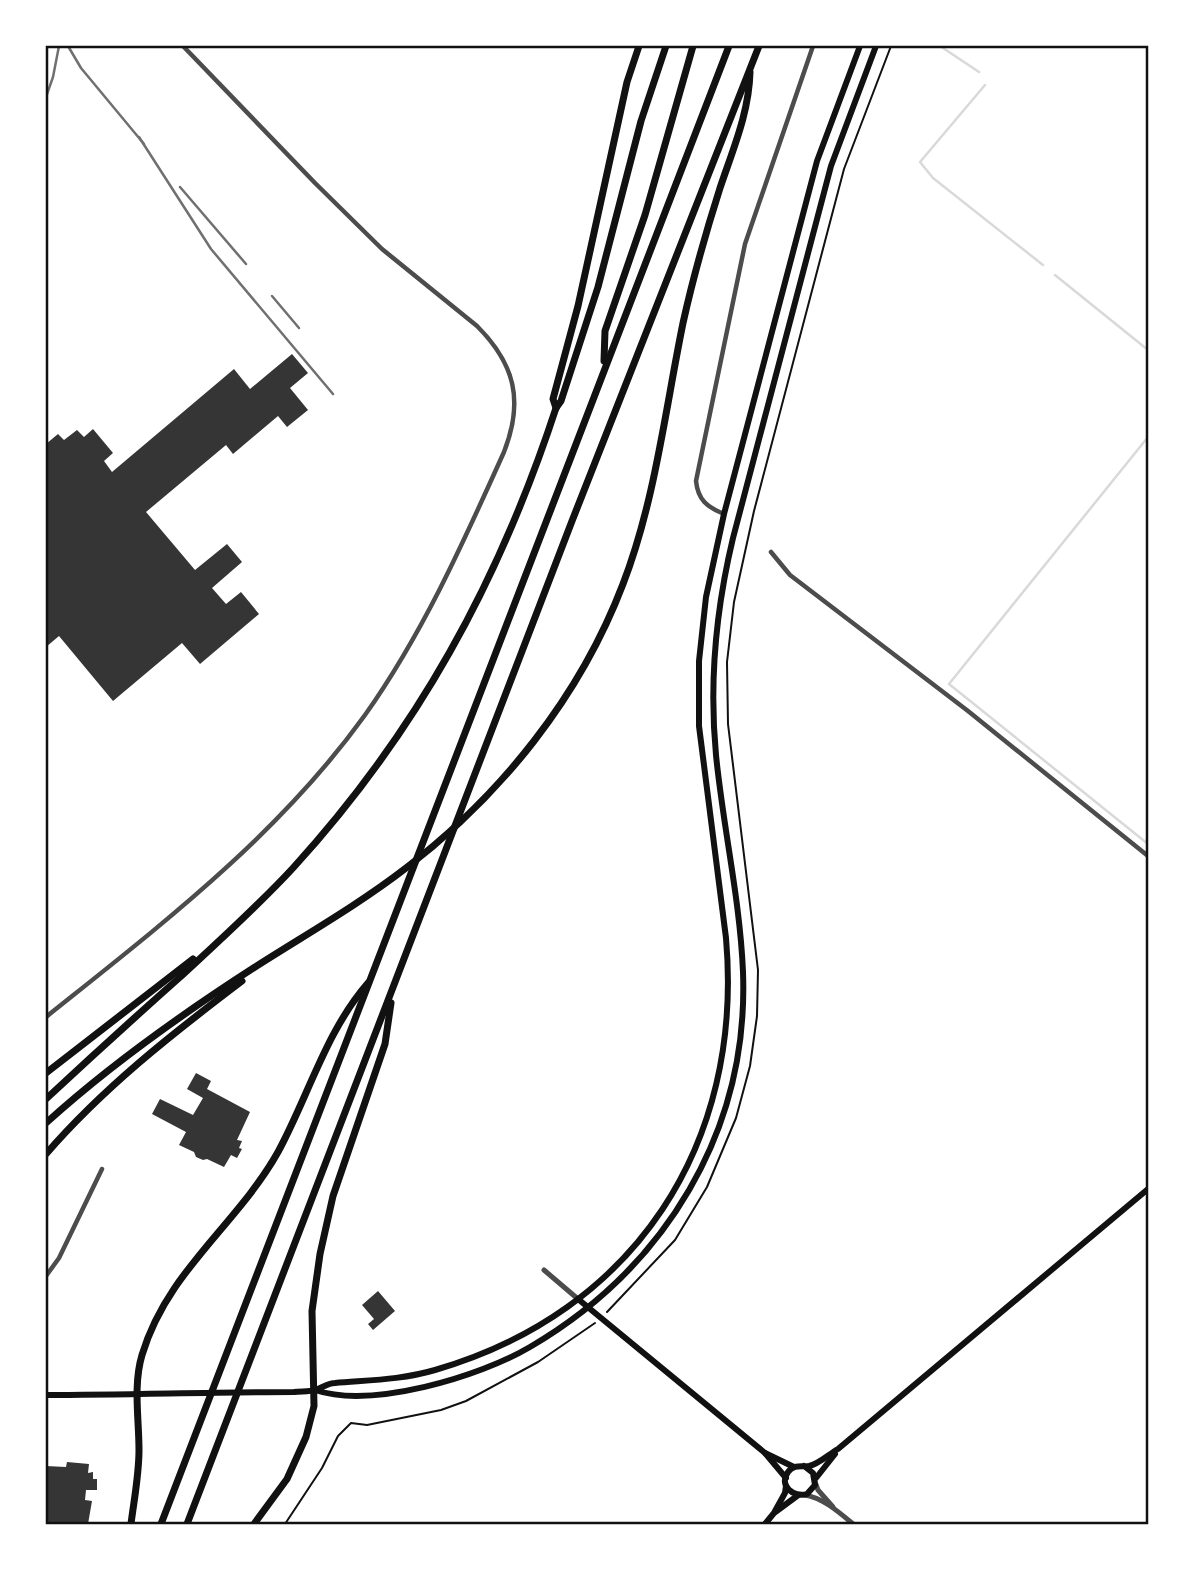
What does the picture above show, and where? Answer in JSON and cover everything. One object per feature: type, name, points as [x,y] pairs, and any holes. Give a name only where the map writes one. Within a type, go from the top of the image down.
[{"type":"highway","points":[[556,408],[553,399],[578,306],[627,82],[639,46]]},
{"type":"highway","points":[[46,1099],[250,913],[293,868],[354,797],[436,676],[480,597],[508,537],[523,503],[556,408],[561,401],[598,287],[641,121],[666,46]]},
{"type":"highway","points":[[604,367],[605,331],[645,215],[692,46]]},
{"type":"highway","points":[[161,1524],[729,46]]},
{"type":"highway","points":[[187,1524],[691,214],[759,46]]},
{"type":"highway","points":[[46,1124],[149,1039],[368,896],[442,839],[508,772],[543,730],[592,652],[623,585],[636,548],[653,485],[691,288],[719,190],[745,116],[750,68]]},
{"type":"highway","points":[[46,1073],[250,913]]},
{"type":"highway","points":[[46,1154],[82,1115],[138,1062],[284,949]]},
{"type":"highway","points":[[131,1524],[138,1474],[137,1378],[142,1356],[165,1301],[204,1248],[261,1179],[277,1153],[343,1018],[372,978]]},
{"type":"highway","points":[[254,1524],[287,1479],[306,1437],[314,1406],[312,1311],[320,1254],[333,1196],[386,1044],[394,988]]},
{"type":"main road","points":[[46,1395],[315,1390],[332,1383],[410,1377],[458,1363],[520,1336],[578,1300],[622,1261],[654,1224],[673,1195],[682,1180],[702,1130],[722,1060],[728,1015],[729,972],[702,757],[698,693],[706,597],[724,514],[817,161],[860,46]]},
{"type":"main road","points":[[315,1390],[333,1396],[347,1396],[412,1390],[492,1367],[551,1334],[590,1308],[646,1253],[683,1202],[716,1135],[731,1088],[740,1040],[743,971],[716,755],[713,693],[717,620],[733,538],[823,197],[841,136],[876,46]]},
{"type":"main road","points":[[765,1453],[794,1467],[812,1465],[838,1449],[1149,1189]]},
{"type":"main road","points":[[578,1300],[765,1453],[786,1481],[790,1492],[801,1495]]},
{"type":"main road","points":[[774,1513],[812,1490],[818,1472],[838,1449]]},
{"type":"main road","points":[[804,1466],[811,1471],[815,1480]]},
{"type":"main road","points":[[765,1524],[785,1493],[786,1481],[794,1467]]},
{"type":"street","points":[[46,1017],[178,911],[244,853],[312,783],[352,732],[416,634],[458,553],[511,435],[515,412],[510,371],[491,340],[372,239],[183,46]]},
{"type":"street","points":[[724,514],[708,508],[701,499],[696,481],[745,244],[813,46]]},
{"type":"street","points":[[771,552],[790,575],[968,711],[1149,856]]},
{"type":"street","points":[[46,1276],[59,1258],[102,1170]]},
{"type":"street","points":[[544,1270],[578,1300]]},
{"type":"street","points":[[815,1480],[818,1490],[853,1524]]},
{"type":"street","points":[[801,1495],[812,1496],[835,1509]]},
{"type":"path","points":[[285,1524],[322,1468],[338,1436],[351,1423]]},
{"type":"building","points":[[292,354],[308,373],[290,388],[308,410],[287,427],[278,416],[233,454],[226,445],[146,512],[195,570],[227,544],[242,562],[212,588],[226,604],[241,592],[259,614],[200,664],[182,643],[113,701],[59,636],[46,647],[46,444],[58,434],[64,440],[77,430],[84,437],[93,429],[113,453],[104,461],[112,472],[234,369],[250,389]]},
{"type":"building","points":[[196,1073],[211,1081],[207,1089],[250,1112],[237,1140],[242,1141],[239,1148],[242,1149],[237,1158],[231,1155],[224,1167],[196,1157],[194,1152],[179,1145],[186,1132],[152,1114],[160,1099],[193,1115],[203,1098],[187,1089]]},
{"type":"building","points":[[378,1291],[395,1311],[373,1330],[368,1324],[374,1319],[362,1305]]},
{"type":"building","points":[[67,1462],[89,1464],[88,1473],[93,1472],[93,1479],[97,1479],[97,1490],[86,1490],[85,1500],[92,1501],[88,1524],[46,1524],[46,1466],[66,1467]]},
{"type":"waterway","points":[[940,46],[979,72]]},
{"type":"waterway","points":[[985,85],[920,162],[933,178],[1043,265]]},
{"type":"waterway","points":[[1055,275],[1148,350]]},
{"type":"waterway","points":[[1148,437],[949,684],[1148,844]]},
{"type":"railway","points":[[46,97],[59,46]]},
{"type":"railway","points":[[68,46],[81,68],[144,144]]},
{"type":"railway","points":[[139,137],[211,249],[333,394]]},
{"type":"railway","points":[[180,187],[246,264]]},
{"type":"railway","points":[[272,296],[299,328]]}]
